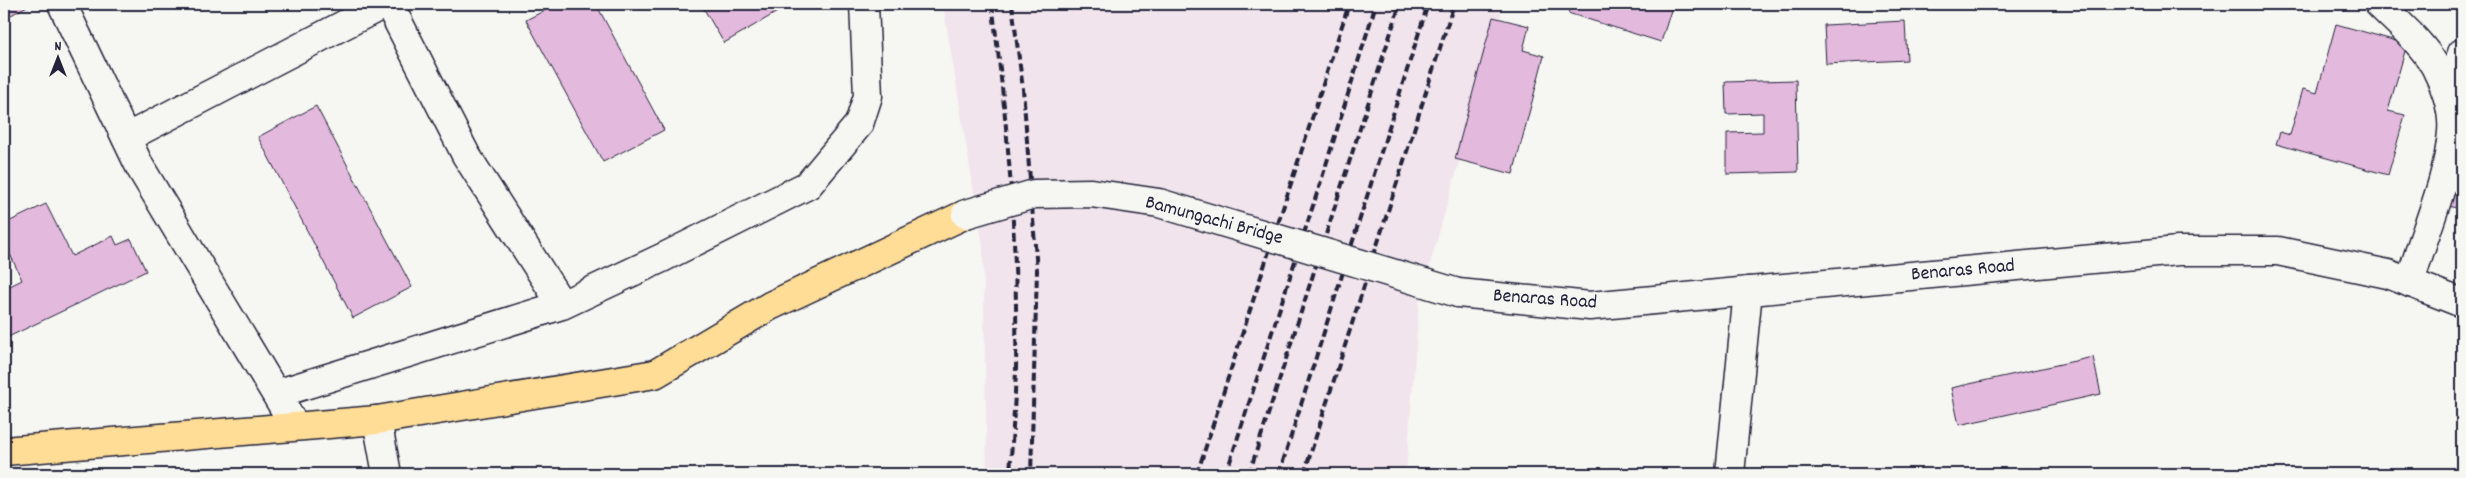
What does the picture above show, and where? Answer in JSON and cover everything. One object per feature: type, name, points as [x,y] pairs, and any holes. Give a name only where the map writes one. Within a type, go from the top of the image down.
[{"type":"main road","points":[[4,451],[377,420],[655,374],[770,306],[966,214]]},
{"type":"street","points":[[62,4],[140,167],[295,426]]},
{"type":"street","points":[[126,138],[384,4]]},
{"type":"street","points":[[389,4],[466,155],[562,305]]},
{"type":"street","points":[[276,394],[562,305],[664,257],[808,185],[859,124],[868,96],[864,4]]},
{"type":"street","points":[[2379,4],[2409,33],[2435,66],[2449,102],[2453,131],[2445,167],[2410,283]]},
{"type":"street","points":[[2449,102],[2462,53]]},
{"type":"street","name":"Bamungachi Bridge","points":[[966,214],[1034,194],[1091,193],[1159,203],[1458,292]]},
{"type":"street","name":"Benaras Road","points":[[1458,292],[1590,306],[2178,251],[2278,251],[2388,274],[2462,303]]},
{"type":"street","points":[[1730,474],[1748,291]]},
{"type":"street","points":[[377,420],[387,474]]},
{"type":"shaded area","points":[[943,4],[1504,4],[1419,303],[1406,474],[987,474],[983,247]]},
{"type":"building","points":[[4,4],[28,4],[29,5],[4,19]]},
{"type":"building","points":[[557,4],[596,4],[664,130],[603,162],[526,20]]},
{"type":"building","points":[[701,4],[791,4],[724,43]]},
{"type":"building","points":[[1571,4],[1673,4],[1661,42],[1568,13]]},
{"type":"building","points":[[1493,17],[1529,26],[1523,50],[1544,56],[1513,174],[1455,159]]},
{"type":"building","points":[[1905,21],[1907,60],[1826,64],[1824,25]]},
{"type":"building","points":[[2336,24],[2407,44],[2388,111],[2405,115],[2388,175],[2276,144],[2280,132],[2290,135],[2303,89],[2317,93]]},
{"type":"building","points":[[1796,80],[1798,172],[1727,174],[1727,133],[1763,132],[1763,113],[1726,114],[1725,82]]},
{"type":"building","points":[[316,106],[412,287],[353,318],[258,137]]},
{"type":"building","points":[[2462,150],[2462,209],[2448,206]]},
{"type":"building","points":[[46,204],[72,256],[113,236],[117,245],[131,239],[146,271],[4,339],[4,289],[22,280],[4,241],[4,224]]},
{"type":"building","points":[[2093,357],[2101,394],[1959,425],[1951,388]]},
{"type":"railway","points":[[992,4],[1003,94],[1014,231],[1016,368],[1010,474]]},
{"type":"railway","points":[[1012,4],[1023,89],[1037,271],[1031,474]]},
{"type":"railway","points":[[1197,474],[1349,4]]},
{"type":"railway","points":[[1226,474],[1376,4]]},
{"type":"railway","points":[[1249,474],[1400,4]]},
{"type":"railway","points":[[1279,474],[1428,4]]},
{"type":"railway","points":[[1304,474],[1454,4]]}]
